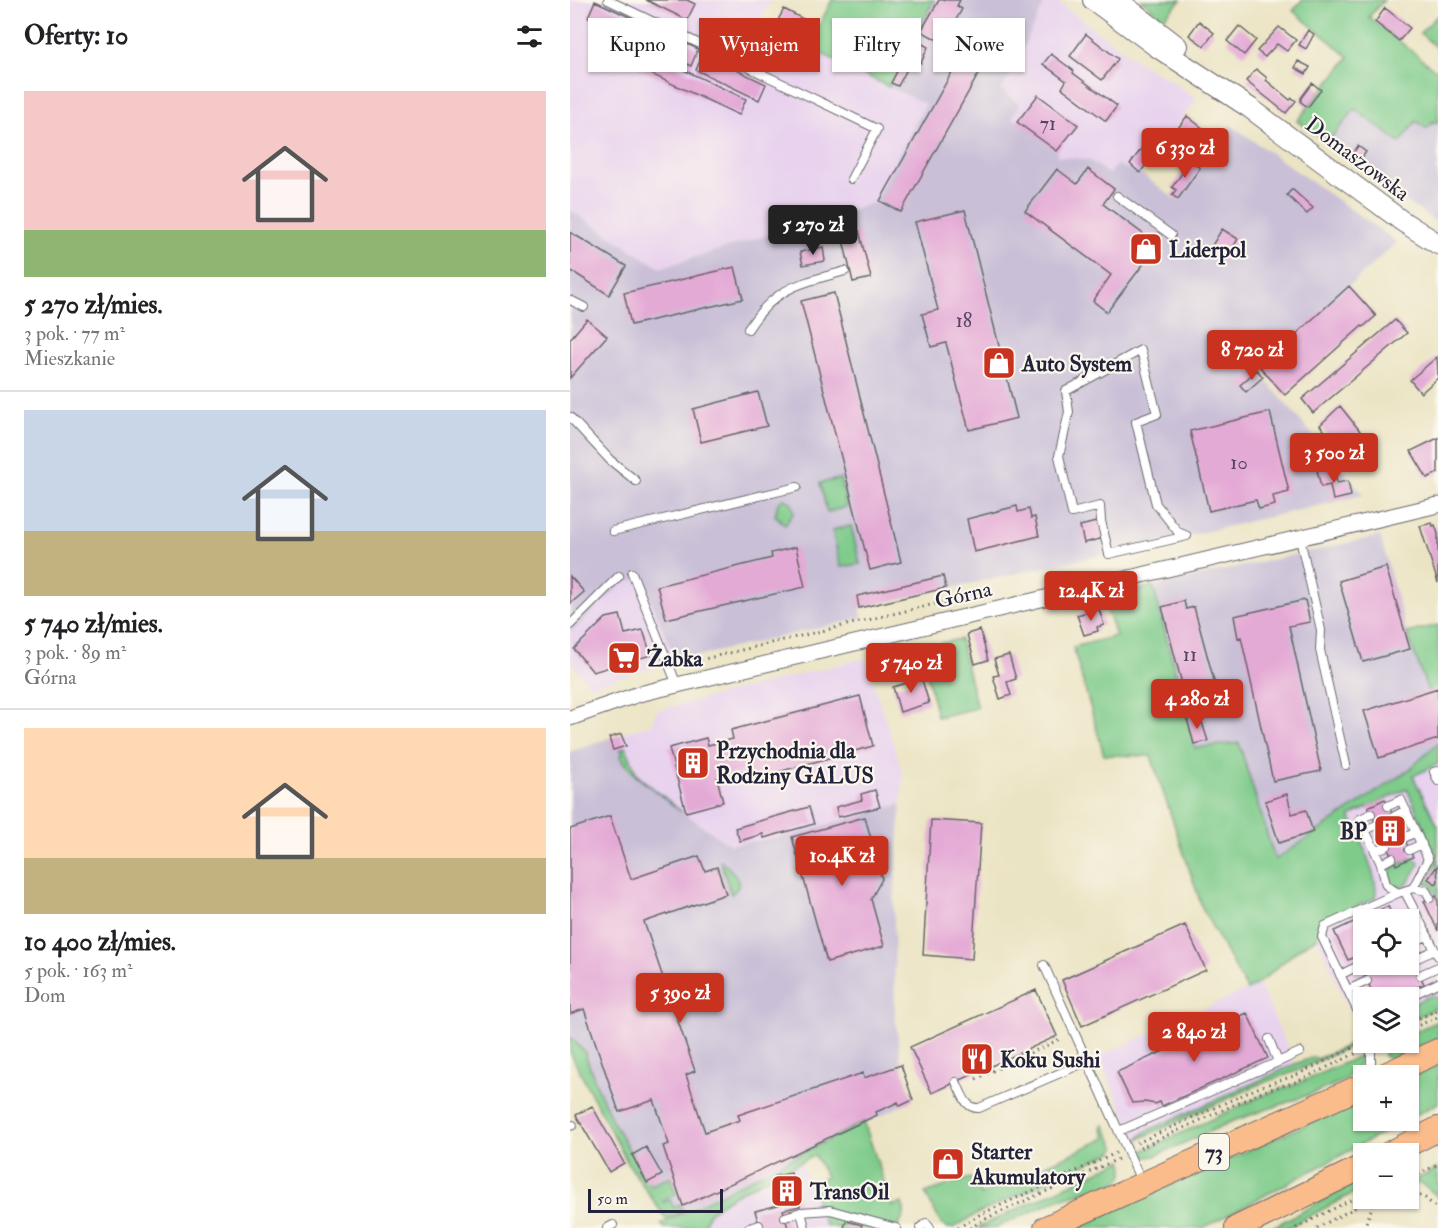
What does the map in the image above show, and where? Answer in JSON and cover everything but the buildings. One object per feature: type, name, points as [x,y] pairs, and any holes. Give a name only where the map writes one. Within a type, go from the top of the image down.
[{"type":"main road","points":[[1407,1065],[1438,1051]]},
{"type":"main road","name":"73","points":[[1046,1228],[1353,1089]]},
{"type":"main road","points":[[1411,1143],[1438,1130]]},
{"type":"main road","points":[[1237,1228],[1353,1171]]},
{"type":"street","name":"Domaszowska","points":[[1093,0],[1157,47],[1250,108],[1402,221],[1438,244]]},
{"type":"street","name":"Domaszowska","points":[[1117,0],[1228,86],[1250,108]]},
{"type":"street","name":"Górna","points":[[570,718],[639,694],[1438,505]]},
{"type":"lane","points":[[608,0],[877,129],[851,179]]},
{"type":"lane","points":[[1117,196],[1171,235]]},
{"type":"lane","points":[[748,329],[758,314],[783,291],[801,283],[845,271]]},
{"type":"lane","points":[[570,300],[584,306]]},
{"type":"lane","points":[[1141,350],[1157,414],[1136,422],[1150,485],[1156,504],[1179,533],[1187,536],[1109,554],[1100,506],[1072,513],[1059,456],[1069,412],[1066,392],[1141,350]]},
{"type":"lane","points":[[570,417],[610,460],[636,481]]},
{"type":"lane","points":[[613,531],[796,487]]},
{"type":"lane","points":[[1300,539],[1321,630],[1320,650],[1346,765]]},
{"type":"lane","points":[[632,573],[677,685]]},
{"type":"lane","points":[[570,624],[619,576]]},
{"type":"lane","points":[[1438,771],[1434,772],[1438,781]]},
{"type":"lane","points":[[1388,806],[1401,800],[1428,859],[1413,888]]},
{"type":"lane","points":[[1393,817],[1406,810]]},
{"type":"lane","points":[[1371,814],[1359,819],[1375,851],[1386,885],[1401,893],[1434,945]]},
{"type":"lane","points":[[1365,830],[1377,825]]},
{"type":"lane","points":[[1404,838],[1416,832]]},
{"type":"lane","points":[[1409,850],[1422,844]]},
{"type":"lane","points":[[1375,851],[1387,846]]},
{"type":"lane","points":[[1380,864],[1392,858]]},
{"type":"lane","points":[[1353,1002],[1322,937],[1325,926],[1413,888],[1426,891],[1430,898]]},
{"type":"lane","points":[[1419,944],[1434,945]]},
{"type":"lane","points":[[1419,956],[1434,945]]},
{"type":"lane","points":[[1044,965],[1143,1184]]},
{"type":"lane","points":[[1420,975],[1438,967]]},
{"type":"lane","points":[[1340,975],[1353,968]]},
{"type":"lane","points":[[1348,990],[1367,981]]},
{"type":"lane","points":[[1419,992],[1438,983]]},
{"type":"lane","points":[[1269,1039],[1278,1062]]},
{"type":"lane","points":[[1119,1131],[1300,1052]]},
{"type":"lane","points":[[956,1082],[967,1104],[973,1108],[979,1108],[1088,1061]]},
{"type":"lane","points":[[785,1217],[801,1212],[830,1210],[897,1228]]},
{"type":"lane","points":[[801,1212],[806,1228]]},
{"type":"lane","points":[[749,1228],[759,1225]]},
{"type":"path","points":[[1419,1018],[1438,1010]]},
{"type":"path","points":[[1419,1025],[1438,1017]]},
{"type":"path","points":[[976,1078],[1075,1032]]},
{"type":"path","points":[[1136,1144],[1262,1086],[1294,1076],[1353,1049]]},
{"type":"path","points":[[1137,1150],[1264,1091],[1296,1082],[1357,1053]]},
{"type":"path","points":[[958,1228],[979,1215],[1118,1152]]},
{"type":"path","points":[[970,1228],[989,1217],[1120,1158]]},
{"type":"path","points":[[1419,1174],[1438,1164]]},
{"type":"path","points":[[1419,1196],[1438,1209]]},
{"type":"path","points":[[1296,1228],[1353,1199]]},
{"type":"path","points":[[1317,1228],[1353,1209]]},
{"type":"path","points":[[1364,1228],[1371,1209]]},
{"type":"shaded area","points":[[570,0],[771,0],[762,18],[699,18],[699,72],[820,72],[820,53],[832,59],[832,72],[860,72],[927,104],[873,203],[660,268],[570,210]]},
{"type":"shaded area","points":[[934,0],[1046,0],[1025,44],[1025,18],[933,18],[933,72],[1012,72],[1001,90],[1020,105],[1012,117],[1057,151],[1057,156],[1089,160],[1109,174],[1116,165],[1140,173],[1176,200],[1231,125],[1397,242],[1257,370],[1364,495],[860,608],[862,618],[676,661],[642,578],[623,583],[570,633],[570,210],[660,268],[873,203],[926,104],[889,87],[897,72],[921,72],[921,25]]},
{"type":"shaded area","points":[[1046,0],[1055,0],[1150,70],[1170,80],[1197,99],[1140,173],[1116,165],[1109,174],[1089,160],[1056,156],[1057,151],[1011,117],[1001,90],[1012,72],[1025,72],[1025,44]]},
{"type":"shaded area","points":[[1355,109],[1400,143],[1416,121],[1434,120],[1438,124],[1438,167],[1436,171],[1438,173],[1438,223],[1327,143]]},
{"type":"shaded area","points":[[1380,536],[1407,633],[1438,718],[1438,743],[1410,769],[1275,861],[1239,743],[1195,749],[1153,586]]},
{"type":"shaded area","points":[[642,578],[676,661],[591,686],[570,662],[570,633],[623,583]]},
{"type":"shaded area","points":[[865,658],[903,774],[901,804],[787,836],[730,845],[682,812],[637,775],[621,734],[652,724],[656,711]]},
{"type":"shaded area","points":[[621,734],[637,775],[682,812],[730,845],[787,836],[901,804],[894,902],[895,1015],[901,1065],[913,1100],[666,1219],[629,1165],[570,1052],[570,752]]},
{"type":"shaded area","points":[[1438,764],[1438,826],[1413,776]]},
{"type":"shaded area","points":[[1407,788],[1437,858],[1425,881],[1431,886],[1436,896],[1424,901],[1438,930],[1438,997],[1429,996],[1419,1001],[1419,987],[1353,987],[1353,1019],[1317,938],[1320,925],[1374,898],[1377,892],[1368,857],[1350,816]]},
{"type":"shaded area","points":[[1259,984],[1295,1064],[1145,1132],[1137,1140],[1098,1057]]},
{"type":"shaded area","name":"TransOil","points":[[801,1162],[825,1225],[839,1228],[704,1228],[709,1213],[742,1191]]},
{"type":"green space","points":[[832,0],[934,0],[921,25],[921,18],[832,18],[832,59],[820,53],[820,24]]},
{"type":"green space","points":[[1141,0],[1181,0],[1164,18]]},
{"type":"green space","points":[[1302,0],[1384,0],[1369,17],[1438,72],[1438,124],[1433,121],[1427,129],[1416,121],[1400,143],[1355,109],[1327,143],[1297,121],[1349,57],[1293,11]]},
{"type":"green space","points":[[1438,15],[1438,49],[1420,33]]},
{"type":"green space","points":[[859,72],[897,72],[889,87]]},
{"type":"green space","points":[[840,479],[847,507],[827,512],[820,483]]},
{"type":"green space","points":[[784,499],[791,502],[794,512],[785,525],[775,515],[778,503]]},
{"type":"green space","points":[[851,526],[860,564],[841,567],[832,530]]},
{"type":"green space","points":[[1153,586],[1195,748],[1239,743],[1275,860],[1410,769],[1438,743],[1438,764],[1413,776],[1438,826],[1438,900],[1431,886],[1425,882],[1437,858],[1407,789],[1350,816],[1372,870],[1375,881],[1375,898],[1320,925],[1317,938],[1298,949],[1266,978],[1247,990],[1203,910],[1151,756],[1104,755],[1073,647],[1116,636],[1104,600]]},
{"type":"green space","points":[[1438,625],[1438,718],[1407,633]]},
{"type":"green space","points":[[960,639],[977,708],[937,717],[921,648]]},
{"type":"green space","points":[[626,747],[637,775],[682,812],[636,776],[620,757],[623,753],[620,750]]},
{"type":"green space","points":[[1413,857],[1419,865],[1408,883],[1400,888],[1394,885],[1390,878],[1391,868]]},
{"type":"green space","points":[[720,860],[733,872],[738,881],[736,890],[731,894]]},
{"type":"green space","points":[[1429,996],[1438,997],[1438,1007],[1419,1016],[1419,1001]]},
{"type":"green space","points":[[1438,1021],[1438,1038],[1419,1046],[1419,1030]]},
{"type":"green space","points":[[570,1037],[584,1051],[612,1120],[648,1183],[651,1185],[670,1177],[676,1194],[663,1200],[664,1202],[670,1200],[674,1208],[679,1204],[683,1211],[666,1219],[629,1165],[570,1052]]},
{"type":"green space","points":[[1353,1043],[1353,1045],[1294,1072],[1260,1084],[1137,1140],[1145,1132],[1295,1064],[1314,1057],[1317,1059]]},
{"type":"green space","points":[[1384,1053],[1404,1053],[1391,1059],[1384,1056]]},
{"type":"green space","points":[[1362,1055],[1358,1065],[1353,1065],[1353,1072],[1343,1081],[1233,1121],[1155,1156],[1147,1157],[1138,1153],[1266,1094],[1297,1084]]},
{"type":"green space","points":[[1438,1065],[1438,1103],[1419,1113],[1419,1074]]},
{"type":"green space","points":[[1353,1103],[1353,1131],[1387,1131],[1364,1143],[1353,1143],[1353,1149],[1203,1228],[1075,1228]]},
{"type":"green space","points":[[864,1122],[892,1206],[902,1203],[904,1216],[896,1228],[839,1228],[825,1225],[810,1184],[826,1177],[815,1155],[726,1200],[708,1215],[704,1228],[664,1228],[661,1224]]},
{"type":"green space","points":[[1104,1125],[1116,1148],[1112,1152],[979,1213],[953,1228],[948,1228],[941,1223],[925,1193],[970,1178],[974,1180],[981,1195],[1106,1138],[1102,1128]]},
{"type":"green space","points":[[1122,1160],[1123,1174],[1114,1184],[1059,1199],[995,1228],[977,1228]]},
{"type":"green space","points":[[1438,1168],[1438,1197],[1424,1185],[1419,1184],[1419,1178]]},
{"type":"green space","points":[[1353,1184],[1353,1193],[1287,1228],[1271,1228]]},
{"type":"place","name":"Liderpol","points":[[1146,249]]},
{"type":"place","name":"Auto System","points":[[999,363]]},
{"type":"place","name":"Żabka","points":[[624,658]]},
{"type":"place","name":"Przychodnia dla Rodziny GALUS","points":[[693,763]]},
{"type":"place","name":"BP","points":[[1390,831]]},
{"type":"place","name":"Koku Sushi","points":[[977,1059]]},
{"type":"place","name":"Starter Akumulatory","points":[[948,1164]]},
{"type":"place","name":"TransOil","points":[[787,1191]]}]
